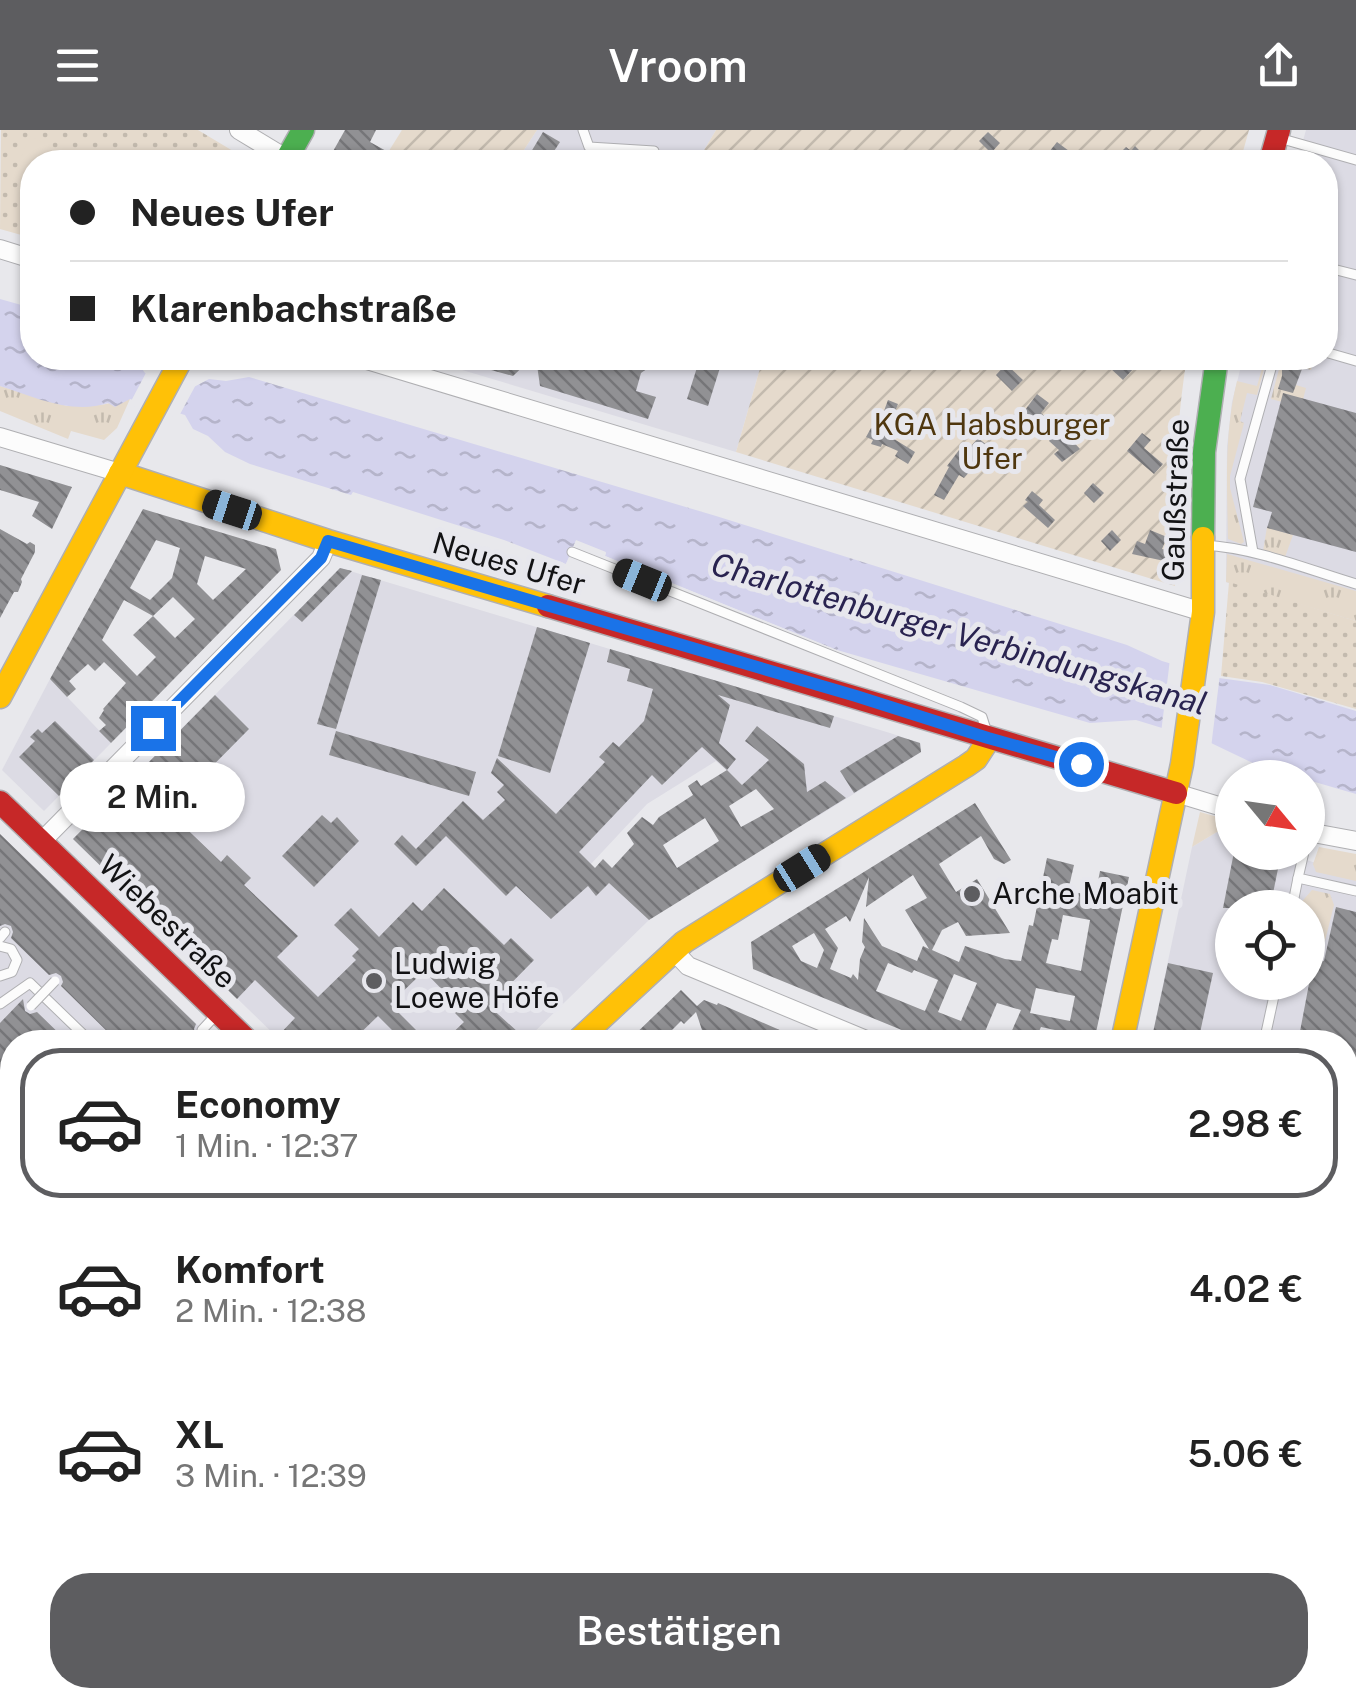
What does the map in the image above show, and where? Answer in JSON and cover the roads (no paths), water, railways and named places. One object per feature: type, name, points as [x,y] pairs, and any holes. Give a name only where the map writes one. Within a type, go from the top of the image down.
[{"type":"street","points":[[239,130],[269,150]]},
{"type":"street","points":[[0,696],[176,370]]},
{"type":"street","points":[[400,370],[1203,612]]},
{"type":"street","name":"Gaußstraße","points":[[1125,1030],[1182,764],[1203,612],[1204,452],[1215,370]]},
{"type":"street","name":"Neues Ufer","points":[[0,438],[328,541],[1215,805]]},
{"type":"street","points":[[41,842],[321,558],[328,541]]},
{"type":"street","points":[[589,1030],[674,950],[976,759],[988,738]]},
{"type":"street","name":"Wiebestraße","points":[[0,802],[210,1021],[226,1030]]},
{"type":"street","points":[[1325,837],[1356,841]]},
{"type":"street","points":[[674,950],[688,966],[842,1030]]},
{"type":"lane","points":[[583,130],[589,146],[641,150]]},
{"type":"lane","points":[[1278,134],[1326,150]]},
{"type":"lane","points":[[1253,552],[1240,479],[1271,370]]},
{"type":"lane","points":[[1204,545],[1253,552],[1356,584]]},
{"type":"lane","points":[[572,552],[961,707],[982,717],[988,738]]},
{"type":"lane","points":[[1296,890],[1300,870]]},
{"type":"lane","points":[[1298,878],[1356,891]]},
{"type":"lane","points":[[0,946],[12,950],[17,960],[12,972],[0,976]]},
{"type":"lane","points":[[31,1006],[55,981]]},
{"type":"lane","points":[[0,1004],[30,983],[79,1030]]},
{"type":"lane","points":[[1266,1030],[1272,1000]]},
{"type":"water","name":"Charlottenburger Verbindungskanal","points":[[0,299],[20,305],[20,370],[143,370],[192,388],[209,379],[249,377],[716,516],[1127,645],[1162,661],[1219,678],[1270,685],[1356,711],[1356,794],[1325,785],[1325,760],[1247,760],[1211,743],[1136,720],[1090,723],[837,650],[576,541],[566,564],[353,492],[351,495],[250,464],[193,429],[185,415],[130,399],[115,407],[108,403],[81,407],[0,386]]},
{"type":"place","name":"Arche Moabit","points":[[972,894]]},
{"type":"place","name":"Ludwig Loewe Höfe","points":[[374,981]]},
{"type":"park label","name":"KGA Habsburger Ufer","points":[[992,442]]}]
